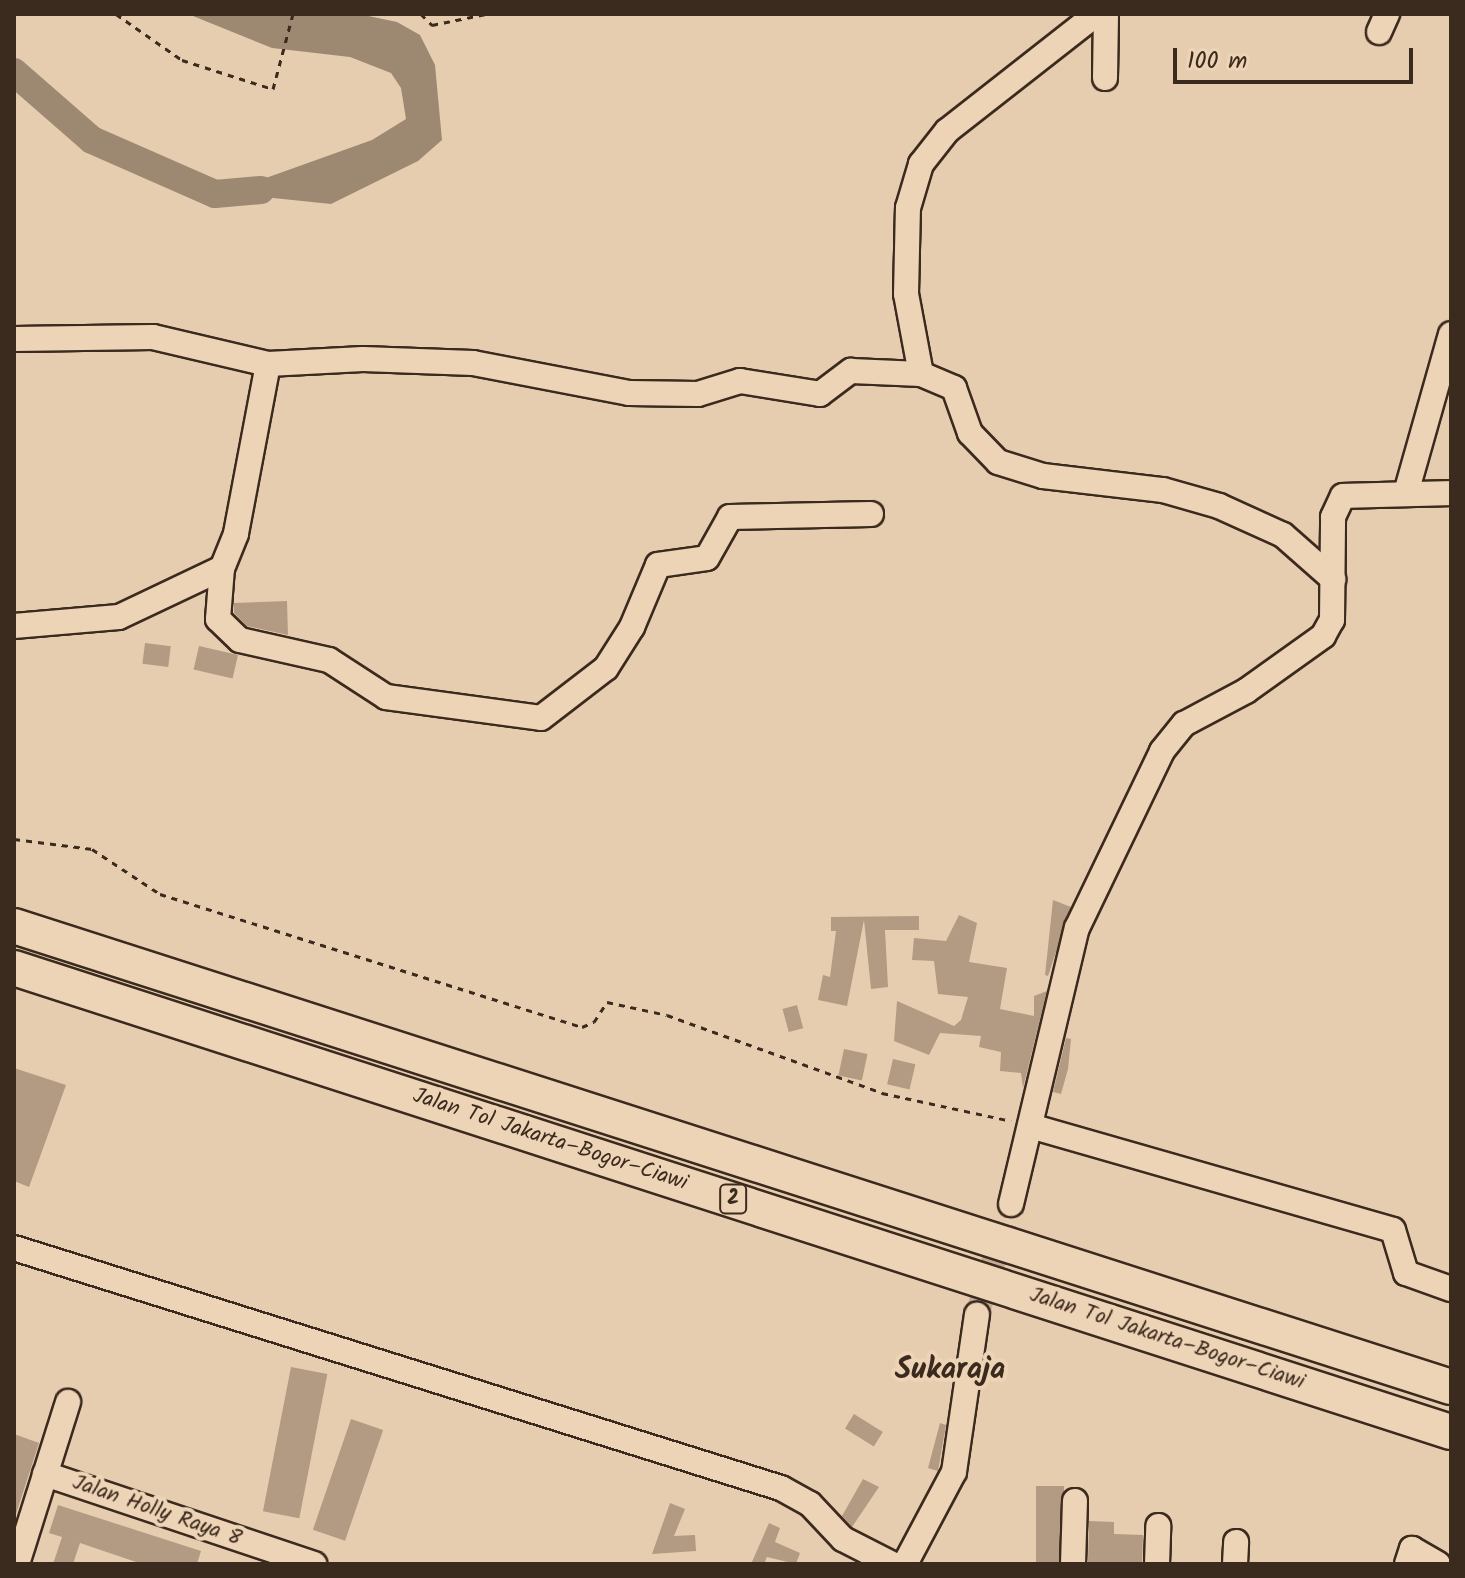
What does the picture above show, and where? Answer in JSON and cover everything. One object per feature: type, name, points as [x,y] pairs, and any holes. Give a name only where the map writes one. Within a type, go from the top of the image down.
[{"type":"highway","name":"Jalan Tol Jakarta–Bogor–Ciawi","points":[[14,926],[1451,1387]]},
{"type":"highway","name":"Jalan Tol Jakarta–Bogor–Ciawi","points":[[14,968],[1451,1432]]},
{"type":"street","points":[[921,374],[906,294],[908,208],[921,164],[947,131],[1096,14]]},
{"type":"street","points":[[1105,78],[1106,14]]},
{"type":"street","points":[[1406,493],[1451,334]]},
{"type":"street","points":[[14,339],[153,337],[268,364],[363,359],[473,363],[629,393],[676,395],[740,381],[820,394],[851,371],[921,374],[954,388],[970,433],[998,462],[1031,474],[1163,490],[1219,506],[1283,535],[1333,579]]},
{"type":"street","points":[[268,364],[236,534],[222,568],[218,619],[240,640],[329,660],[386,697],[541,718],[606,668],[632,627],[658,565],[707,558],[730,517],[871,514]]},
{"type":"street","points":[[1011,1204],[1034,1127],[1077,928],[1162,751],[1184,724],[1246,691],[1323,636],[1332,620],[1333,517],[1343,496],[1451,493]]},
{"type":"street","points":[[14,626],[119,617],[222,568]]},
{"type":"street","points":[[1034,1127],[1393,1230],[1406,1273],[1451,1289]]},
{"type":"street","points":[[14,1248],[781,1488],[810,1504],[843,1539],[892,1564]]},
{"type":"street","points":[[905,1564],[954,1472],[977,1315]]},
{"type":"street","points":[[17,1564],[68,1402]]},
{"type":"street","name":"Jalan Holly Raya 8","points":[[45,1474],[314,1564]]},
{"type":"street","points":[[1073,1564],[1075,1501]]},
{"type":"street","points":[[1157,1564],[1158,1526]]},
{"type":"street","points":[[1407,1564],[1412,1549],[1438,1564]]},
{"type":"path","points":[[116,14],[182,60],[265,89],[279,85],[293,14]]},
{"type":"path","points":[[421,14],[432,25],[486,14]]},
{"type":"path","points":[[14,839],[92,849],[160,894],[582,1027],[594,1022],[607,1002],[667,1015],[882,1093],[1034,1127]]},
{"type":"shaded area","points":[[188,14],[359,14],[397,22],[420,35],[435,65],[442,140],[418,161],[331,204],[224,193],[372,140],[406,119],[401,88],[391,73],[350,57],[272,48]]},
{"type":"building","points":[[287,601],[288,635],[247,626],[234,613],[234,603]]},
{"type":"building","points":[[145,643],[171,646],[168,667],[142,664]]},
{"type":"building","points":[[199,646],[238,655],[233,678],[194,669]]},
{"type":"building","points":[[1053,900],[1071,907],[1048,976],[1045,975]]},
{"type":"building","points":[[959,915],[977,923],[969,962],[1007,968],[1000,1009],[1034,1016],[1034,996],[1047,991],[1023,1088],[1021,1073],[1000,1071],[1001,1052],[979,1047],[981,1036],[940,1033],[929,1055],[894,1041],[897,1001],[954,1026],[961,1020],[968,997],[938,994],[934,961],[912,960],[914,938],[946,941]]},
{"type":"building","points":[[919,916],[919,930],[885,930],[888,987],[871,989],[864,920],[847,1006],[818,1000],[823,975],[830,977],[836,931],[831,931],[831,917]]},
{"type":"building","points":[[797,1005],[803,1028],[789,1032],[783,1009]]},
{"type":"building","points":[[1066,1038],[1071,1039],[1068,1069],[1061,1094],[1053,1092]]},
{"type":"building","points":[[844,1049],[867,1054],[862,1080],[838,1075]]},
{"type":"building","points":[[893,1059],[915,1064],[910,1090],[887,1084]]},
{"type":"building","points":[[14,1068],[66,1085],[29,1187],[14,1181]]},
{"type":"building","points":[[291,1367],[327,1374],[299,1518],[263,1511]]},
{"type":"building","points":[[854,1414],[883,1432],[874,1446],[845,1428]]},
{"type":"building","points":[[351,1419],[383,1430],[345,1541],[313,1530]]},
{"type":"building","points":[[940,1423],[946,1425],[938,1471],[928,1468]]},
{"type":"building","points":[[14,1434],[39,1443],[16,1514],[14,1514]]},
{"type":"building","points":[[863,1479],[879,1487],[852,1527],[842,1516]]},
{"type":"building","points":[[1036,1486],[1064,1486],[1064,1564],[1036,1564]]},
{"type":"building","points":[[670,1503],[685,1509],[674,1536],[695,1535],[696,1551],[652,1554]]},
{"type":"building","points":[[58,1505],[201,1551],[197,1564],[142,1564],[80,1543],[73,1564],[53,1564],[62,1537],[49,1533]]},
{"type":"building","points":[[1089,1521],[1114,1522],[1114,1534],[1143,1535],[1142,1564],[1088,1564]]},
{"type":"building","points":[[769,1523],[780,1528],[775,1542],[800,1553],[796,1564],[767,1557],[764,1564],[751,1564]]},
{"type":"waterway","points":[[14,72],[92,140],[215,194],[261,190]]},
{"type":"tunnel","points":[[977,1315],[1011,1204]]},
{"type":"district","name":"Sukaraja","points":[[950,1370]]}]
